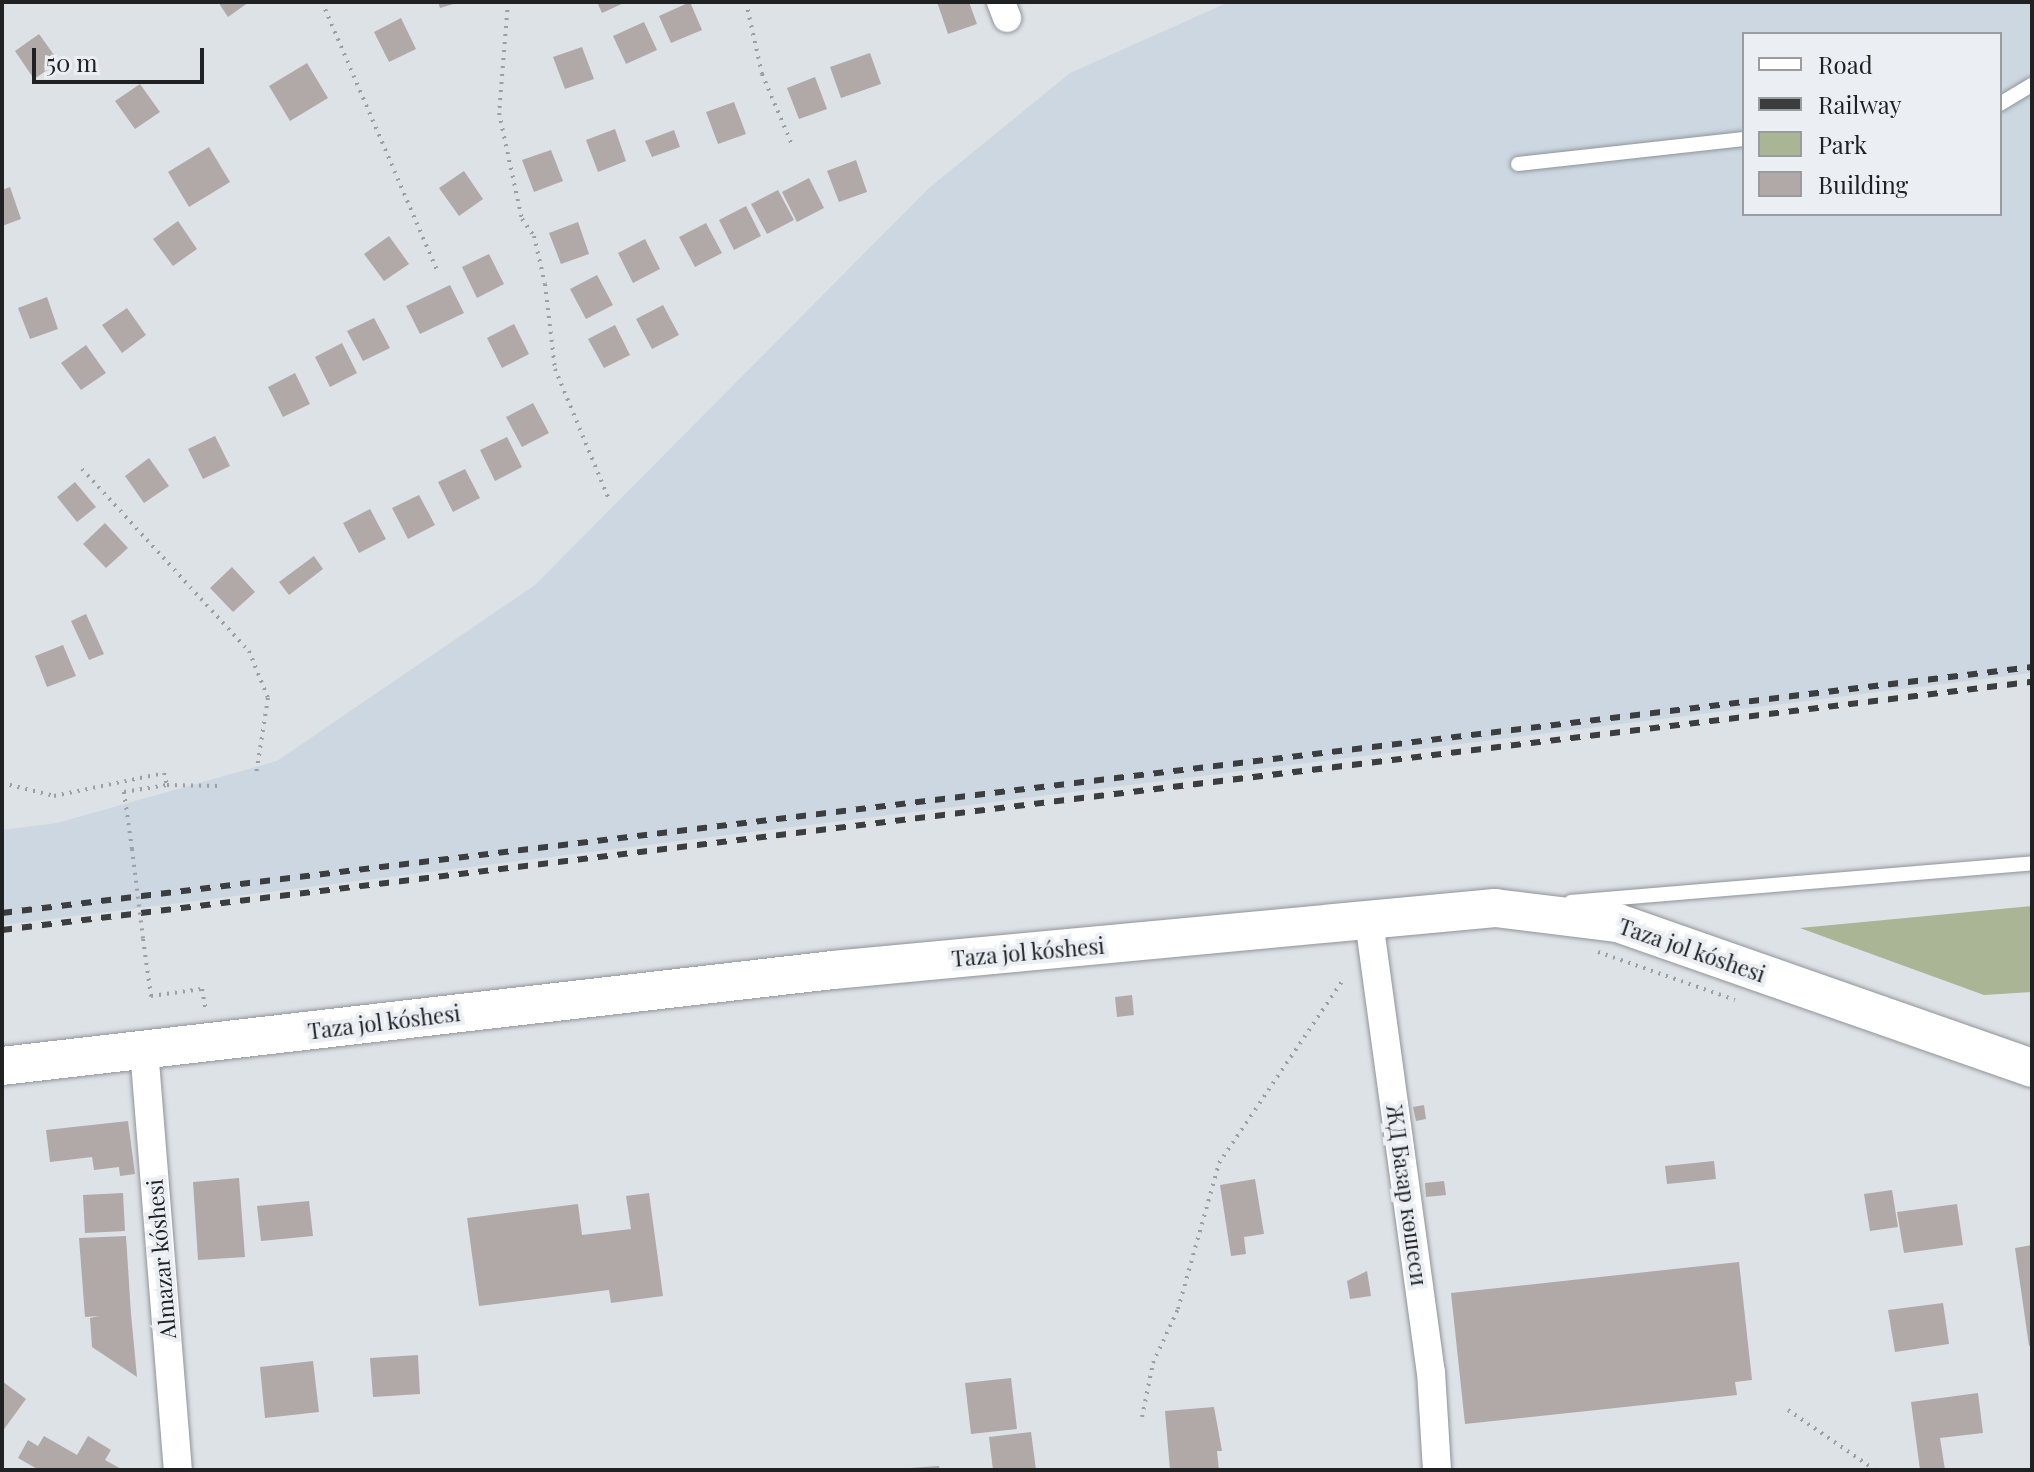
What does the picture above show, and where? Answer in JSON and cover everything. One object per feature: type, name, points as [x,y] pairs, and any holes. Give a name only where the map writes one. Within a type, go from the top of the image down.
[{"type":"main road","name":"Taza jol kóshesi","points":[[2,1066],[833,970],[1495,908],[1618,923],[2032,1068]]},
{"type":"street","name":"ЖД Базар көшеси","points":[[1369,921],[1431,1372],[1437,1470]]},
{"type":"street","name":"Almazar kóshesi","points":[[144,1049],[178,1470]]},
{"type":"lane","points":[[2002,103],[2032,85]]},
{"type":"lane","points":[[1518,164],[1742,139]]},
{"type":"lane","points":[[1495,908],[2032,863]]},
{"type":"path","points":[[322,2],[437,270]]},
{"type":"path","points":[[508,2],[499,113],[522,219],[534,236],[545,284],[555,369],[608,497]]},
{"type":"path","points":[[746,2],[762,74],[793,147]]},
{"type":"path","points":[[82,469],[249,651],[268,698],[256,775]]},
{"type":"path","points":[[2,783],[54,796],[164,773],[167,785]]},
{"type":"path","points":[[206,1011],[202,989],[151,996],[124,792],[167,785],[221,786]]},
{"type":"path","points":[[1593,951],[1735,1000]]},
{"type":"path","points":[[1142,1417],[1153,1363],[1178,1309],[1219,1163],[1342,981]]},
{"type":"path","points":[[1788,1410],[1875,1470]]},
{"type":"shaded area","points":[[1229,2],[2032,2],[2032,673],[2,925],[2,830],[57,823],[277,761],[535,585],[929,188],[1070,73]]},
{"type":"green space","points":[[2032,906],[2032,992],[1984,995],[1800,928]]},
{"type":"building","points":[[218,2],[249,2],[228,17]]},
{"type":"building","points":[[438,2],[457,2],[457,3],[440,8]]},
{"type":"building","points":[[597,2],[626,2],[602,13]]},
{"type":"building","points":[[690,2],[702,30],[671,43],[659,16]]},
{"type":"building","points":[[937,2],[969,2],[977,24],[948,34]]},
{"type":"building","points":[[401,18],[416,49],[389,62],[374,32]]},
{"type":"building","points":[[644,22],[657,50],[626,64],[613,36]]},
{"type":"building","points":[[39,34],[59,62],[34,79],[15,51]]},
{"type":"building","points":[[582,47],[594,79],[565,89],[553,57]]},
{"type":"building","points":[[870,53],[881,84],[841,98],[830,67]]},
{"type":"building","points":[[307,63],[328,98],[290,121],[269,86]]},
{"type":"building","points":[[815,77],[827,109],[799,119],[787,88]]},
{"type":"building","points":[[140,84],[160,112],[135,129],[115,101]]},
{"type":"building","points":[[734,102],[746,134],[718,144],[706,112]]},
{"type":"building","points":[[615,129],[626,161],[598,172],[586,140]]},
{"type":"building","points":[[674,130],[680,147],[652,157],[645,141]]},
{"type":"building","points":[[209,147],[230,182],[189,207],[168,172]]},
{"type":"building","points":[[551,150],[563,181],[534,192],[522,160]]},
{"type":"building","points":[[856,160],[867,192],[839,202],[827,171]]},
{"type":"building","points":[[464,171],[483,199],[459,216],[439,188]]},
{"type":"building","points":[[809,178],[824,208],[797,222],[782,192]]},
{"type":"building","points":[[10,187],[21,219],[2,226],[2,190]]},
{"type":"building","points":[[778,190],[794,220],[767,234],[751,204]]},
{"type":"building","points":[[746,206],[761,236],[734,250],[719,220]]},
{"type":"building","points":[[178,221],[197,249],[173,266],[153,239]]},
{"type":"building","points":[[578,222],[589,254],[561,264],[549,233]]},
{"type":"building","points":[[706,223],[722,253],[695,267],[679,237]]},
{"type":"building","points":[[389,236],[409,264],[384,281],[364,254]]},
{"type":"building","points":[[645,239],[660,269],[633,283],[618,253]]},
{"type":"building","points":[[489,254],[504,284],[477,298],[462,267]]},
{"type":"building","points":[[597,275],[613,305],[586,319],[570,289]]},
{"type":"building","points":[[450,285],[464,313],[420,334],[406,306]]},
{"type":"building","points":[[47,297],[58,329],[30,339],[18,308]]},
{"type":"building","points":[[663,305],[679,335],[652,349],[636,319]]},
{"type":"building","points":[[127,308],[146,335],[122,353],[102,325]]},
{"type":"building","points":[[374,318],[390,348],[363,361],[347,331]]},
{"type":"building","points":[[514,324],[529,354],[502,368],[487,338]]},
{"type":"building","points":[[615,325],[630,355],[604,368],[588,339]]},
{"type":"building","points":[[342,343],[357,373],[330,387],[315,357]]},
{"type":"building","points":[[86,345],[106,373],[81,390],[61,363]]},
{"type":"building","points":[[295,373],[310,404],[283,417],[268,387]]},
{"type":"building","points":[[533,403],[549,433],[522,447],[506,417]]},
{"type":"building","points":[[215,436],[230,466],[203,479],[188,449]]},
{"type":"building","points":[[507,437],[522,467],[495,481],[480,450]]},
{"type":"building","points":[[149,458],[169,486],[144,503],[125,476]]},
{"type":"building","points":[[465,469],[480,498],[453,512],[438,482]]},
{"type":"building","points":[[75,482],[96,507],[77,522],[57,497]]},
{"type":"building","points":[[419,495],[435,525],[408,539],[392,508]]},
{"type":"building","points":[[370,509],[386,539],[359,553],[343,523]]},
{"type":"building","points":[[105,523],[128,548],[106,568],[83,544]]},
{"type":"building","points":[[314,556],[323,569],[289,595],[279,582]]},
{"type":"building","points":[[232,567],[255,592],[233,612],[210,588]]},
{"type":"building","points":[[86,614],[104,654],[89,660],[71,621]]},
{"type":"building","points":[[63,645],[76,676],[47,687],[35,656]]},
{"type":"building","points":[[1132,995],[1134,1015],[1117,1017],[1115,997]]},
{"type":"building","points":[[1424,1105],[1426,1119],[1416,1121],[1413,1107]]},
{"type":"building","points":[[128,1121],[135,1174],[120,1176],[119,1167],[94,1170],[92,1157],[50,1162],[46,1130]]},
{"type":"building","points":[[1714,1161],[1716,1179],[1667,1184],[1665,1166]]},
{"type":"building","points":[[239,1178],[245,1257],[198,1260],[193,1182]]},
{"type":"building","points":[[1255,1179],[1264,1234],[1244,1237],[1246,1254],[1231,1256],[1220,1185]]},
{"type":"building","points":[[1444,1181],[1446,1195],[1426,1197],[1425,1183]]},
{"type":"building","points":[[1892,1190],[1898,1227],[1870,1231],[1864,1194]]},
{"type":"building","points":[[123,1193],[125,1231],[85,1233],[83,1195]]},
{"type":"building","points":[[649,1193],[663,1296],[611,1303],[609,1290],[479,1306],[467,1218],[578,1204],[582,1235],[631,1229],[626,1196]]},
{"type":"building","points":[[309,1201],[313,1236],[261,1241],[257,1206]]},
{"type":"building","points":[[1957,1204],[1963,1245],[1904,1253],[1897,1212]]},
{"type":"building","points":[[126,1236],[137,1377],[92,1347],[90,1318],[99,1316],[85,1317],[79,1238]]},
{"type":"building","points":[[2032,1245],[2032,1346],[2029,1346],[2015,1248]]},
{"type":"building","points":[[1739,1262],[1752,1380],[1735,1382],[1737,1395],[1465,1424],[1451,1293]]},
{"type":"building","points":[[1367,1271],[1371,1296],[1350,1299],[1347,1281]]},
{"type":"building","points":[[1943,1303],[1949,1344],[1895,1352],[1888,1310]]},
{"type":"building","points":[[418,1355],[420,1394],[373,1397],[370,1358]]},
{"type":"building","points":[[313,1361],[319,1412],[265,1418],[260,1367]]},
{"type":"building","points":[[1011,1378],[1017,1429],[971,1434],[965,1383]]},
{"type":"building","points":[[2,1381],[26,1399],[2,1432]]},
{"type":"building","points":[[1978,1393],[1983,1433],[1940,1438],[1945,1470],[1920,1470],[1911,1402]]},
{"type":"building","points":[[1214,1407],[1222,1451],[1217,1451],[1219,1470],[1170,1470],[1165,1411]]},
{"type":"building","points":[[1031,1432],[1036,1470],[993,1470],[989,1437]]},
{"type":"building","points":[[44,1436],[77,1455],[88,1436],[111,1450],[105,1460],[123,1470],[39,1470],[18,1458],[28,1440],[38,1446]]},
{"type":"building","points":[[939,1466],[940,1470],[910,1470],[910,1468]]},
{"type":"railway","points":[[2,913],[2032,667]]},
{"type":"railway","points":[[2,930],[2032,682]]}]
